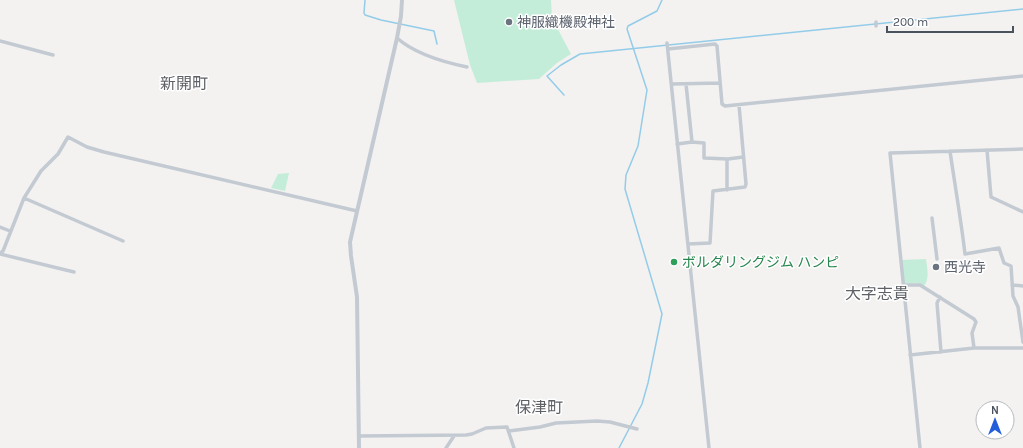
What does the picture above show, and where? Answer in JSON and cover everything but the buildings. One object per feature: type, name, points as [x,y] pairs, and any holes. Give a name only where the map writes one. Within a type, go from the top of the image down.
[{"type":"street","points":[[359,448],[357,297],[350,247],[357,210],[397,38],[402,0]]},
{"type":"street","points":[[397,38],[402,42],[445,62],[467,67]]},
{"type":"street","points":[[0,41],[54,55]]},
{"type":"street","points":[[709,448],[668,46],[715,44],[717,46],[722,104],[725,106],[1023,76]]},
{"type":"street","points":[[672,84],[720,83]]},
{"type":"street","points":[[686,84],[692,142]]},
{"type":"street","points":[[688,244],[710,243],[713,191],[745,187],[739,105]]},
{"type":"street","points":[[74,272],[0,254],[3,251],[24,198],[41,171],[58,154],[68,137],[87,147],[104,152],[357,210]]},
{"type":"street","points":[[678,144],[692,142],[704,144],[704,158],[727,159],[743,157]]},
{"type":"street","points":[[920,448],[890,153],[1023,149]]},
{"type":"street","points":[[987,150],[991,197],[1023,212]]},
{"type":"street","points":[[950,151],[965,254],[999,248],[1004,263],[1011,266],[1013,296],[1018,307],[1023,342]]},
{"type":"street","points":[[727,159],[727,190]]},
{"type":"street","points":[[24,198],[123,241]]},
{"type":"street","points":[[932,218],[937,259]]},
{"type":"street","points":[[0,227],[10,231]]},
{"type":"street","points":[[903,284],[920,285],[974,319],[976,322],[972,333],[974,348]]},
{"type":"street","points":[[1012,285],[1023,286]]},
{"type":"street","points":[[940,297],[937,303],[941,352]]},
{"type":"street","points":[[910,356],[974,348],[1023,348]]},
{"type":"street","points":[[508,431],[577,421],[599,421],[637,429]]},
{"type":"street","points":[[359,436],[454,436],[472,434],[486,428],[507,427],[514,448]]},
{"type":"street","points":[[446,448],[454,436]]},
{"type":"green space","points":[[454,0],[551,0],[552,18],[571,54],[557,63],[539,79],[477,83],[470,65]]},
{"type":"green space","points":[[289,173],[285,191],[271,188],[278,174]]},
{"type":"green space","points":[[926,259],[928,276],[924,286],[916,283],[903,284],[901,260]]},
{"type":"waterway","points":[[365,0],[365,15],[381,20],[434,31],[437,44]]},
{"type":"waterway","points":[[619,448],[642,404],[648,383],[662,314],[625,189],[626,175],[638,146],[647,90],[627,29],[628,26],[657,11],[662,0]]},
{"type":"waterway","points":[[564,95],[547,76],[561,65],[580,54],[1023,9]]},
{"type":"place","name":"神服織機殿神社","points":[[509,22]]},
{"type":"place","name":"ボルダリングジム ハンピ","points":[[674,262]]},
{"type":"place","name":"西光寺","points":[[936,267]]},
{"type":"district","name":"新開町","points":[[184,83]]},
{"type":"district","name":"大字志貴","points":[[877,293]]},
{"type":"district","name":"保津町","points":[[539,407]]}]
